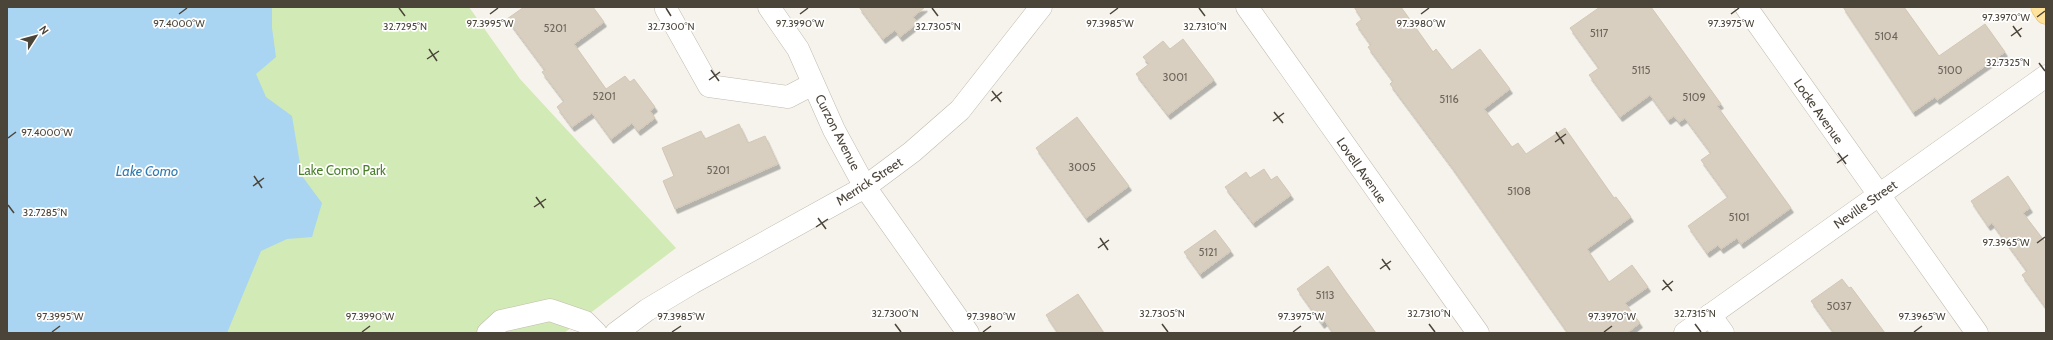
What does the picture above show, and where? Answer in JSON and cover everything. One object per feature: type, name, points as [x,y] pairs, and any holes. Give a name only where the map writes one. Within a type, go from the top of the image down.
[{"type":"main road","points":[[2042,7],[2046,13]]},
{"type":"street","points":[[667,7],[666,9],[709,86],[788,97],[813,84]]},
{"type":"street","name":"Curzon Avenue","points":[[769,7],[798,50],[834,130],[865,187],[968,333]]},
{"type":"street","name":"Merrick Street","points":[[616,333],[647,310],[692,283],[865,187],[912,152],[960,110],[1041,7]]},
{"type":"street","name":"Lovell Avenue","points":[[1247,7],[1478,333]]},
{"type":"street","name":"Locke Avenue","points":[[1746,7],[1976,333]]},
{"type":"street","name":"Neville Street","points":[[1685,333],[2046,76]]},
{"type":"street","points":[[488,333],[501,321],[550,310],[585,322],[596,333]]},
{"type":"street","points":[[1710,315],[1723,333]]},
{"type":"green space","name":"Lake Como Park","points":[[7,7],[469,7],[520,79],[676,248],[564,333],[7,333]]},
{"type":"water","name":"Lake Como","points":[[7,7],[272,7],[272,28],[276,57],[256,74],[266,97],[292,116],[302,176],[322,203],[312,237],[287,239],[261,251],[227,333],[7,333]]},
{"type":"building","points":[[524,7],[593,7],[604,22],[574,44],[606,89],[625,76],[630,82],[634,79],[655,107],[650,111],[655,118],[638,131],[632,123],[611,139],[592,113],[572,127],[557,107],[564,101],[542,72],[545,70],[507,19]]},
{"type":"building","points":[[859,7],[925,7],[913,17],[918,23],[900,37],[895,30],[883,39]]},
{"type":"building","points":[[1354,7],[1401,7],[1433,52],[1436,49],[1452,70],[1480,49],[1510,89],[1484,109],[1512,147],[1518,143],[1526,154],[1565,128],[1614,198],[1616,197],[1631,217],[1587,249],[1609,282],[1632,265],[1648,287],[1625,303],[1640,323],[1627,333],[1568,333],[1451,166],[1390,84],[1393,81],[1368,47],[1371,45],[1356,24],[1362,19]]},
{"type":"building","points":[[1600,7],[1651,7],[1721,104],[1717,106],[1791,208],[1741,244],[1737,238],[1721,249],[1718,245],[1707,253],[1688,226],[1728,197],[1701,160],[1711,153],[1685,118],[1679,122],[1674,116],[1668,120],[1650,95],[1620,117],[1589,75],[1599,68],[1570,28]]},
{"type":"building","points":[[1843,7],[1904,7],[1939,56],[1985,24],[2005,52],[1937,100],[1935,97],[1913,112]]},
{"type":"building","points":[[1183,39],[1214,80],[1168,115],[1136,74],[1149,64],[1143,57],[1163,41],[1170,49]]},
{"type":"building","points":[[1077,117],[1129,186],[1086,218],[1036,148]]},
{"type":"building","points":[[739,124],[748,143],[765,136],[778,164],[675,209],[663,181],[674,176],[662,148],[701,131],[705,139]]},
{"type":"building","points":[[1264,169],[1271,180],[1277,176],[1291,195],[1253,223],[1225,187],[1246,172],[1250,178]]},
{"type":"building","points":[[2008,176],[2030,208],[2023,213],[2046,243],[2046,308],[2022,275],[2027,271],[1992,223],[1988,226],[1971,201]]},
{"type":"building","points":[[1215,230],[1231,251],[1200,274],[1184,252]]},
{"type":"building","points":[[1328,266],[1376,333],[1333,333],[1325,321],[1322,324],[1297,289]]},
{"type":"building","points":[[1842,279],[1849,288],[1851,287],[1885,333],[1834,333],[1811,301]]},
{"type":"building","points":[[1078,294],[1104,333],[1058,333],[1046,315]]}]
